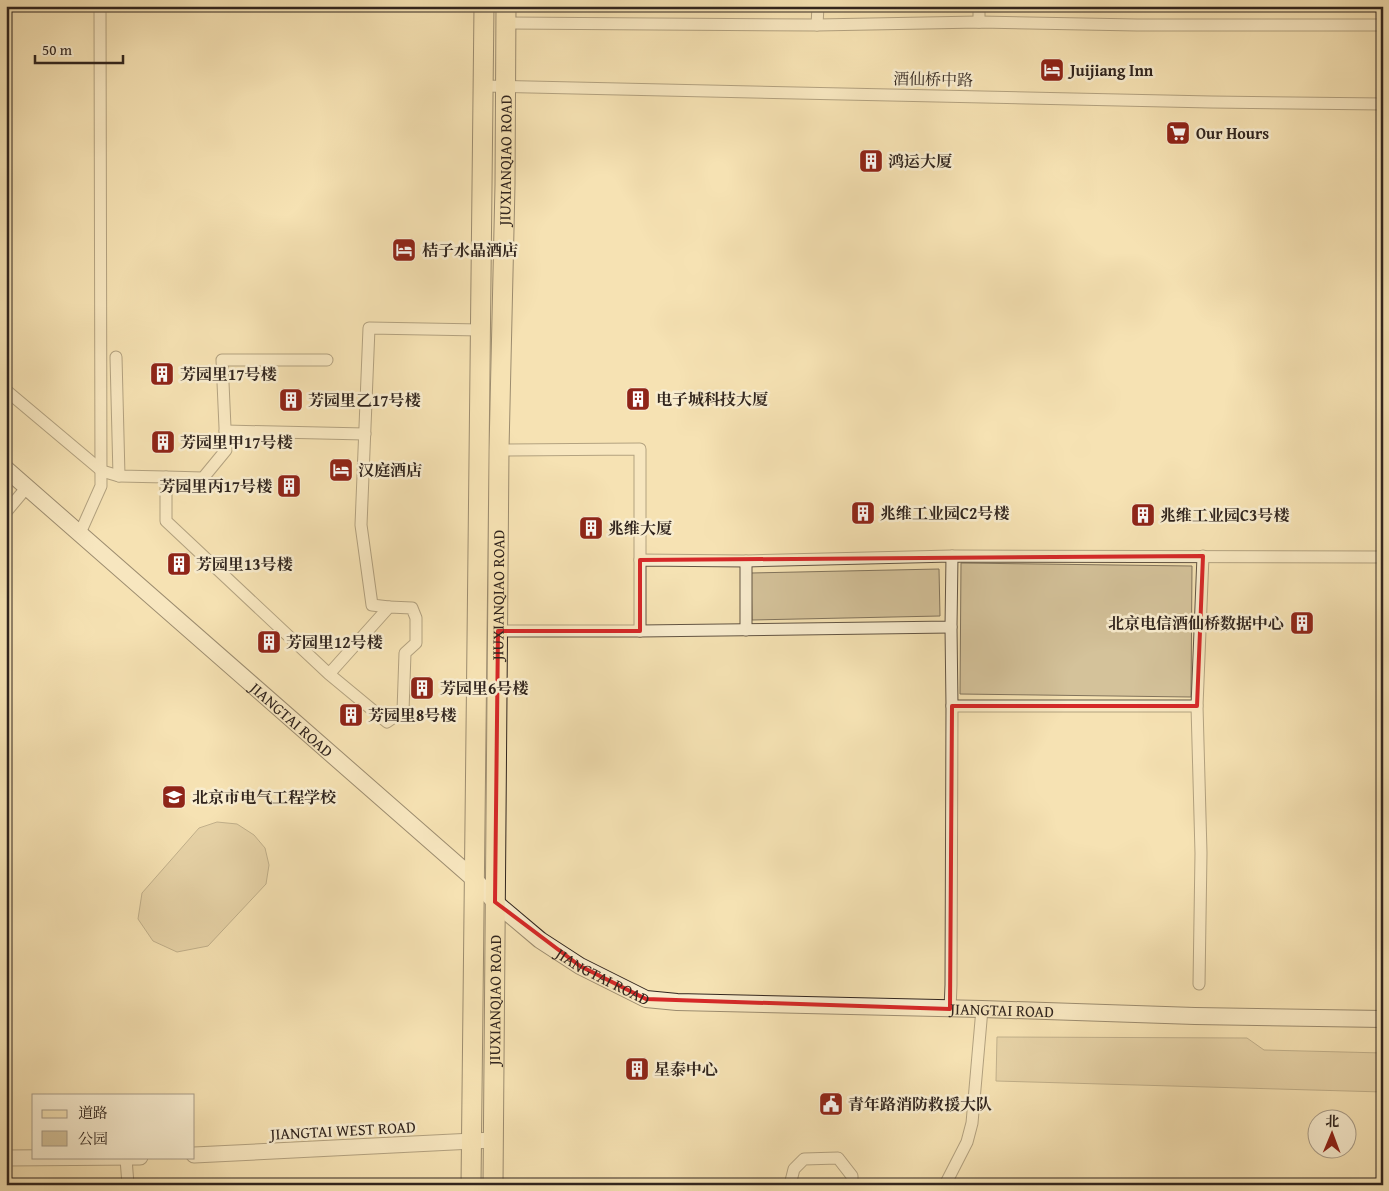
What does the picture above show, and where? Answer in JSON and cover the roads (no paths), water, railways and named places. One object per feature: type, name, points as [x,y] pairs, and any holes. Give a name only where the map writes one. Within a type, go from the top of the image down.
[{"type":"main road","name":"JIUXIANQIAO ROAD","points":[[471,1185],[484,6]]},
{"type":"main road","name":"JIUXIANQIAO ROAD","points":[[493,1185],[499,450],[505,213],[506,15]]},
{"type":"main road","name":"JIANGTAI ROAD","points":[[6,469],[475,880],[495,902],[540,940],[580,966],[646,999],[672,1002],[1383,1019]]},
{"type":"street","points":[[80,533],[102,486],[100,6]]},
{"type":"street","points":[[817,25],[818,6]]},
{"type":"street","points":[[979,6],[979,22]]},
{"type":"street","points":[[506,15],[817,25],[979,22],[1137,25],[1383,25]]},
{"type":"street","name":"酒仙桥中路","points":[[483,86],[1383,104]]},
{"type":"street","points":[[166,477],[166,521],[329,674],[387,722],[403,712],[405,653],[416,643],[416,618],[412,608],[372,605],[362,525],[369,328],[481,330]]},
{"type":"street","points":[[116,357],[119,476]]},
{"type":"street","points":[[8,392],[102,471],[119,476],[203,478],[226,450],[222,360],[327,360]]},
{"type":"street","points":[[225,431],[365,434]]},
{"type":"street","points":[[499,450],[640,449],[640,631]]},
{"type":"street","points":[[6,512],[28,487]]},
{"type":"street","points":[[640,560],[746,562],[952,556],[1383,557]]},
{"type":"street","points":[[950,1009],[952,556]]},
{"type":"street","points":[[1198,984],[1201,853],[1197,706],[1203,556]]},
{"type":"street","points":[[746,562],[746,630]]},
{"type":"street","points":[[329,674],[389,607]]},
{"type":"street","points":[[498,631],[951,627]]},
{"type":"street","points":[[952,706],[1197,706]]},
{"type":"street","points":[[945,1185],[967,1142],[972,1123],[982,1009]]},
{"type":"street","name":"JIANGTAI WEST ROAD","points":[[195,1155],[493,1140]]},
{"type":"street","points":[[6,1158],[126,1158],[128,1185]]},
{"type":"street","points":[[790,1185],[794,1169],[804,1159],[838,1158],[852,1176],[852,1185]]},
{"type":"place","name":"Juijiang Inn","points":[[1052,70]]},
{"type":"place","name":"Our Hours","points":[[1178,133]]},
{"type":"place","name":"鸿运大厦","points":[[871,161]]},
{"type":"place","name":"桔子水晶酒店","points":[[404,250]]},
{"type":"place","name":"芳园里17号楼","points":[[162,374]]},
{"type":"place","name":"电子城科技大厦","points":[[638,399]]},
{"type":"place","name":"芳园里乙17号楼","points":[[291,400]]},
{"type":"place","name":"芳园里甲17号楼","points":[[163,442]]},
{"type":"place","name":"汉庭酒店","points":[[341,470]]},
{"type":"place","name":"芳园里丙17号楼","points":[[289,486]]},
{"type":"place","name":"兆维工业园C2号楼","points":[[863,513]]},
{"type":"place","name":"兆维工业园C3号楼","points":[[1143,515]]},
{"type":"place","name":"兆维大厦","points":[[591,528]]},
{"type":"place","name":"芳园里13号楼","points":[[179,564]]},
{"type":"place","name":"北京电信酒仙桥数据中心","points":[[1302,623]]},
{"type":"place","name":"芳园里12号楼","points":[[269,642]]},
{"type":"place","name":"芳园里6号楼","points":[[422,688]]},
{"type":"place","name":"芳园里8号楼","points":[[351,715]]},
{"type":"place","name":"北京市电气工程学校","points":[[174,797]]},
{"type":"place","name":"星泰中心","points":[[637,1069]]},
{"type":"place","name":"青年路消防救援大队","points":[[831,1104]]}]
